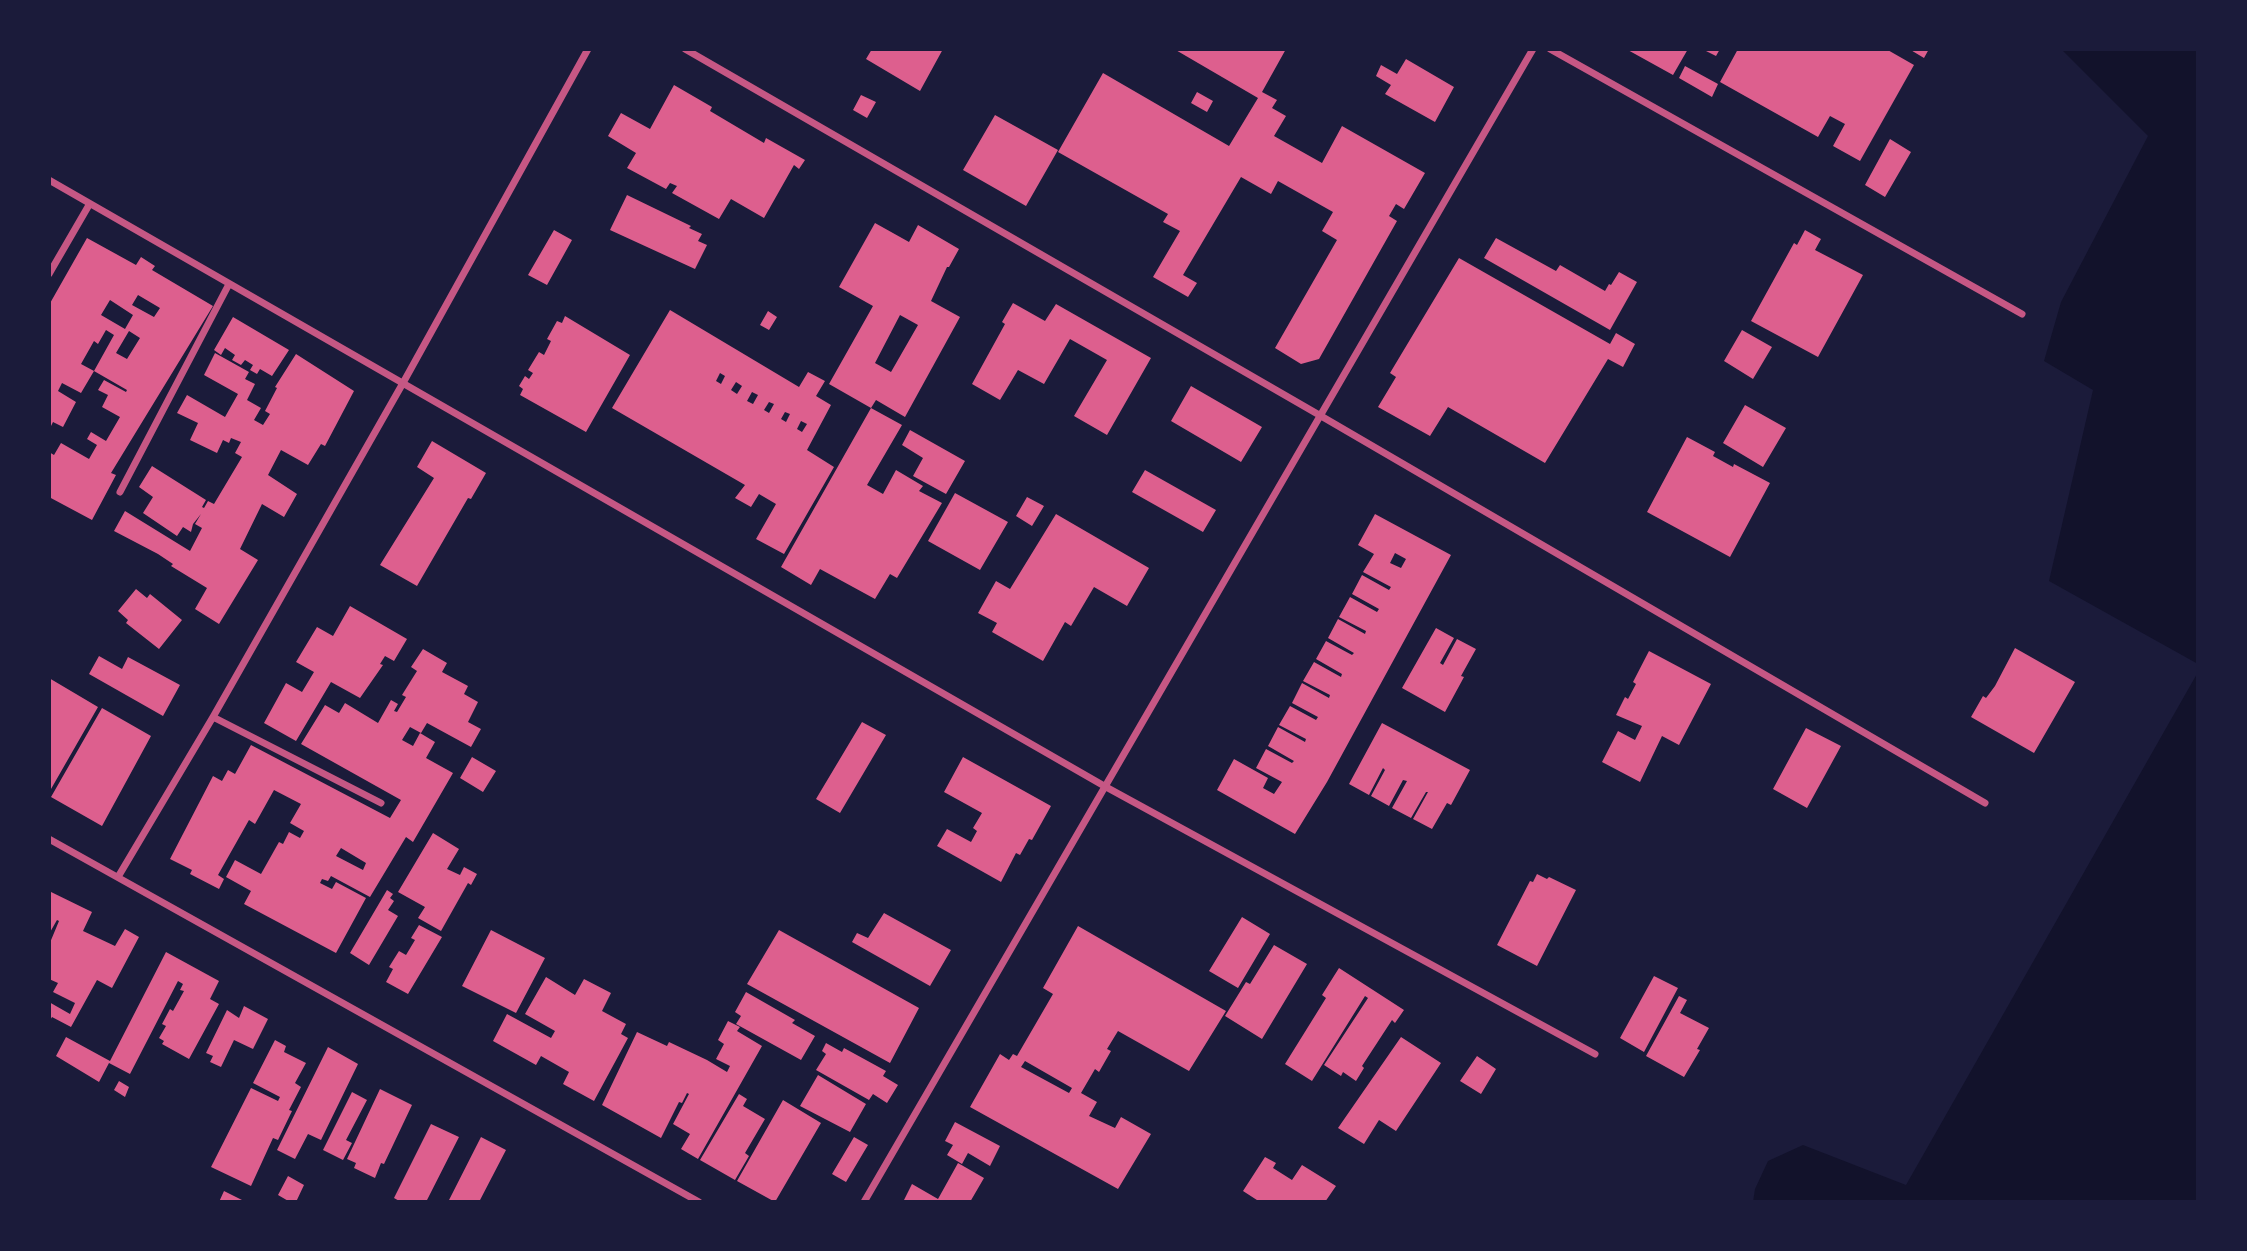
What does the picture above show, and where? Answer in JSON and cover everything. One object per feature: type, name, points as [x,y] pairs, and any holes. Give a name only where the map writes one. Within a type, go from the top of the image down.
[{"type":"street","points":[[118,877],[213,717],[403,383],[588,49]]},
{"type":"street","points":[[685,49],[1985,803]]},
{"type":"street","points":[[864,1202],[1533,49]]},
{"type":"street","points":[[1550,49],[2022,314]]},
{"type":"street","points":[[49,180],[1106,787],[1595,1054]]},
{"type":"street","points":[[49,274],[89,205]]},
{"type":"street","points":[[120,492],[229,284]]},
{"type":"street","points":[[213,717],[381,803]]},
{"type":"street","points":[[49,839],[699,1202]]},
{"type":"shaded area","points":[[2061,49],[2198,49],[2198,664],[2049,581],[2093,390],[2044,361],[2061,302],[2148,136]]},
{"type":"shaded area","points":[[2198,672],[2198,1202],[1753,1202],[1755,1189],[1768,1161],[1803,1145],[1906,1185]]},
{"type":"building","points":[[872,49],[943,49],[920,91],[866,59]]},
{"type":"building","points":[[1174,49],[1286,49],[1262,92],[1277,100],[1272,108],[1286,116],[1274,136],[1322,163],[1342,126],[1425,173],[1404,209],[1396,204],[1389,216],[1397,221],[1319,359],[1301,364],[1275,348],[1337,240],[1322,231],[1333,212],[1278,181],[1271,194],[1241,177],[1183,275],[1197,283],[1188,297],[1153,277],[1180,231],[1163,222],[1168,214],[1058,152],[1103,73],[1229,146],[1258,98]]},
{"type":"building","points":[[1626,49],[1688,49],[1673,75]]},
{"type":"building","points":[[1702,49],[1720,49],[1716,56]]},
{"type":"building","points":[[1738,49],[1886,49],[1914,65],[1860,161],[1833,146],[1845,124],[1830,116],[1818,137],[1720,82]]},
{"type":"building","points":[[1909,49],[1929,49],[1924,58]]},
{"type":"building","points":[[1406,59],[1454,87],[1435,122],[1385,94],[1391,85],[1376,76],[1381,65],[1397,74]]},
{"type":"building","points":[[1685,66],[1718,84],[1712,97],[1679,78]]},
{"type":"building","points":[[674,85],[712,107],[710,111],[764,143],[766,138],[805,160],[799,169],[794,165],[764,218],[731,199],[719,219],[672,193],[677,186],[670,183],[666,189],[627,168],[636,153],[608,136],[621,113],[650,129]]},
{"type":"building","points":[[1197,92],[1213,101],[1207,112],[1191,103]]},
{"type":"building","points":[[861,95],[876,102],[867,118],[853,110]]},
{"type":"building","points":[[995,115],[1058,150],[1026,206],[963,170]]},
{"type":"building","points":[[1890,139],[1911,152],[1885,197],[1865,185]]},
{"type":"building","points":[[627,195],[702,234],[698,241],[707,245],[695,269],[610,230]]},
{"type":"building","points":[[875,223],[909,242],[918,225],[959,249],[931,301],[960,317],[905,417],[876,400],[871,408],[829,384],[873,306],[839,287]],"holes":[[[900,315],[918,325],[891,372],[875,363]]]},
{"type":"building","points":[[554,230],[572,240],[547,285],[528,275]]},
{"type":"building","points":[[1805,230],[1821,239],[1815,250],[1863,275],[1818,357],[1751,321],[1794,243],[1797,245]]},
{"type":"building","points":[[87,238],[136,265],[141,257],[155,266],[152,270],[213,306],[111,473],[116,475],[92,520],[49,497],[49,452],[54,455],[61,443],[89,459],[97,445],[87,439],[91,432],[106,441],[120,417],[102,407],[108,395],[98,390],[104,380],[126,392],[127,390],[94,371],[81,393],[62,383],[58,391],[76,402],[63,427],[53,422],[49,430],[49,305]],"holes":[[[138,295],[160,308],[154,317],[132,305]],[[110,300],[133,315],[125,329],[101,315]],[[106,330],[114,335],[94,371],[81,364],[94,341],[98,344]],[[129,331],[140,338],[127,359],[116,353]]]},
{"type":"building","points":[[1496,238],[1556,271],[1560,265],[1605,291],[1619,272],[1637,282],[1610,330],[1484,258]]},
{"type":"building","points":[[1459,258],[1610,344],[1616,333],[1635,344],[1623,367],[1608,359],[1545,463],[1448,407],[1430,436],[1378,407],[1396,377],[1390,373]]},
{"type":"building","points":[[1013,303],[1045,321],[1056,304],[1151,358],[1107,435],[1074,416],[1107,360],[1070,339],[1044,384],[1018,370],[1000,400],[972,384],[1005,324],[1002,322]]},
{"type":"building","points":[[670,310],[799,387],[808,372],[825,381],[816,396],[831,405],[807,450],[834,467],[784,554],[756,539],[776,504],[759,494],[751,507],[735,498],[745,485],[612,408]],"holes":[[[720,373],[725,376],[721,384],[716,381]],[[736,382],[742,386],[737,394],[731,390]],[[752,392],[758,395],[753,404],[747,401]],[[769,402],[774,404],[769,413],[764,410]],[[785,412],[790,414],[786,422],[781,419]],[[801,421],[807,424],[802,432],[797,429]]]},
{"type":"building","points":[[768,311],[777,317],[769,330],[760,325]]},
{"type":"building","points":[[565,316],[630,355],[586,432],[520,395],[523,389],[519,386],[525,376],[529,379],[533,373],[528,370],[539,352],[544,355],[551,341],[547,339],[557,321],[562,323]]},
{"type":"building","points":[[233,317],[289,350],[272,376],[260,369],[257,374],[250,370],[253,365],[245,360],[241,365],[232,360],[235,355],[225,348],[221,355],[214,350]]},
{"type":"building","points":[[1742,330],[1772,347],[1753,379],[1724,361]]},
{"type":"building","points":[[215,353],[249,372],[245,379],[255,384],[247,400],[261,408],[254,420],[263,425],[270,414],[265,411],[277,388],[275,387],[296,354],[354,391],[325,446],[321,444],[308,465],[281,450],[268,475],[297,494],[284,517],[262,504],[240,549],[258,560],[219,624],[195,609],[207,588],[171,566],[173,564],[158,554],[114,531],[125,511],[190,551],[202,528],[195,524],[201,514],[193,524],[191,532],[183,527],[177,536],[143,513],[153,497],[139,487],[152,466],[206,500],[202,507],[204,508],[208,501],[214,504],[242,457],[235,453],[241,442],[231,438],[229,443],[223,440],[217,453],[190,440],[198,423],[177,413],[187,395],[225,417],[238,394],[204,375]]},
{"type":"building","points":[[1191,386],[1262,427],[1241,462],[1171,421]]},
{"type":"building","points":[[1745,405],[1786,428],[1763,467],[1723,443]]},
{"type":"building","points":[[871,408],[902,425],[867,485],[883,494],[896,470],[923,486],[919,491],[942,503],[897,578],[890,574],[875,599],[820,569],[811,585],[781,567]]},
{"type":"building","points":[[910,430],[965,461],[946,494],[913,476],[923,458],[902,445]]},
{"type":"building","points":[[1687,437],[1715,452],[1713,456],[1770,483],[1730,557],[1647,512]]},
{"type":"building","points":[[432,441],[486,473],[471,499],[468,498],[417,586],[380,565],[434,478],[417,467]]},
{"type":"building","points":[[1145,470],[1216,510],[1203,532],[1132,492]]},
{"type":"building","points":[[955,493],[1008,522],[980,570],[928,541]]},
{"type":"building","points":[[1027,497],[1044,506],[1032,526],[1016,516]]},
{"type":"building","points":[[1056,514],[1149,568],[1127,606],[1094,587],[1071,626],[1065,622],[1043,661],[992,632],[997,623],[978,613],[996,581],[1010,589]]},
{"type":"building","points":[[1375,514],[1451,555],[1327,782],[1295,834],[1217,790],[1234,759],[1268,778],[1263,788],[1274,794],[1282,782],[1256,768],[1266,749],[1292,763],[1294,761],[1268,746],[1278,727],[1305,742],[1306,739],[1279,725],[1290,706],[1316,720],[1318,717],[1292,703],[1302,683],[1329,698],[1330,695],[1303,681],[1314,662],[1341,677],[1342,674],[1316,659],[1326,641],[1352,655],[1354,653],[1328,638],[1338,619],[1365,634],[1366,631],[1339,617],[1350,597],[1377,612],[1379,609],[1352,594],[1362,575],[1389,590],[1391,587],[1363,572],[1374,554],[1358,545]],"holes":[[[1395,553],[1406,559],[1401,568],[1390,563]]]},
{"type":"building","points":[[136,589],[147,598],[150,594],[182,620],[159,649],[126,623],[128,620],[118,611]]},
{"type":"building","points":[[350,606],[407,639],[394,661],[385,656],[380,664],[383,665],[360,698],[331,682],[296,741],[264,723],[286,683],[302,692],[314,672],[296,662],[317,627],[333,636]]},
{"type":"building","points":[[1436,628],[1454,638],[1440,663],[1443,665],[1457,639],[1476,649],[1445,712],[1402,688]]},
{"type":"building","points":[[2015,648],[2075,682],[2034,753],[1971,717],[1983,696],[1986,698],[1995,686]]},
{"type":"building","points":[[423,649],[447,663],[442,672],[468,686],[464,694],[478,702],[468,722],[481,729],[471,747],[427,723],[421,733],[410,727],[402,740],[413,746],[420,733],[435,742],[426,758],[453,773],[413,842],[406,837],[370,897],[331,876],[328,881],[322,879],[320,883],[332,889],[336,882],[366,898],[336,953],[244,904],[251,891],[226,877],[235,860],[261,874],[279,842],[283,844],[289,832],[300,838],[304,831],[290,823],[301,804],[274,790],[255,824],[249,820],[218,875],[224,879],[219,889],[190,874],[192,870],[170,859],[213,776],[222,781],[228,770],[235,774],[251,745],[390,818],[401,800],[301,744],[325,705],[339,713],[345,703],[378,723],[391,700],[398,704],[394,711],[397,712],[406,697],[402,695],[417,671],[411,667]],"holes":[[[341,848],[366,863],[363,870],[336,856]]]},
{"type":"building","points":[[1649,651],[1711,684],[1679,745],[1662,736],[1640,782],[1602,762],[1618,731],[1635,740],[1642,726],[1616,715],[1625,697],[1628,699],[1636,684],[1633,682]]},
{"type":"building","points":[[99,656],[122,669],[128,657],[180,685],[163,716],[89,674]]},
{"type":"building","points":[[49,678],[98,707],[51,789],[49,788]]},
{"type":"building","points":[[102,708],[151,736],[102,826],[51,797]]},
{"type":"building","points":[[862,722],[886,735],[840,813],[816,799]]},
{"type":"building","points":[[1382,723],[1470,770],[1451,805],[1447,803],[1432,829],[1413,819],[1428,792],[1411,818],[1392,808],[1407,781],[1403,780],[1389,806],[1371,796],[1385,770],[1383,768],[1369,795],[1349,784]]},
{"type":"building","points":[[1806,728],[1841,746],[1807,808],[1773,789]]},
{"type":"building","points":[[472,757],[496,771],[483,792],[460,778]]},
{"type":"building","points":[[963,757],[1051,806],[1032,840],[1029,839],[1020,855],[1016,853],[1001,882],[937,846],[947,829],[971,842],[977,831],[973,828],[982,813],[944,792]]},
{"type":"building","points":[[433,833],[459,849],[447,869],[460,875],[464,867],[477,874],[471,885],[468,883],[441,931],[418,918],[425,907],[398,892]]},
{"type":"building","points":[[1537,874],[1576,890],[1537,966],[1497,945],[1530,881],[1533,882]]},
{"type":"building","points":[[387,890],[393,894],[390,898],[394,901],[388,910],[398,916],[369,965],[350,953]]},
{"type":"building","points":[[49,891],[92,912],[83,931],[115,946],[125,929],[139,937],[112,988],[97,980],[71,1027],[52,1017],[49,1022],[49,1002],[70,1014],[75,1003],[53,992],[58,983],[49,979],[49,945],[59,921],[57,920],[49,934]]},
{"type":"building","points":[[884,913],[951,950],[930,986],[852,942],[857,933],[868,938]]},
{"type":"building","points":[[1242,917],[1270,934],[1238,988],[1209,971]]},
{"type":"building","points":[[419,925],[442,937],[408,994],[386,982],[393,969],[389,967],[399,951],[406,955],[415,940],[411,938]]},
{"type":"building","points":[[1078,926],[1226,1011],[1189,1071],[1118,1031],[1107,1049],[1111,1051],[1099,1072],[1095,1069],[1081,1093],[1097,1102],[1089,1116],[1115,1128],[1121,1117],[1151,1134],[1118,1189],[970,1107],[1000,1054],[1009,1060],[1013,1054],[1017,1056],[1053,994],[1043,988]],"holes":[[[1025,1061],[1072,1088],[1069,1093],[1021,1067]]]},
{"type":"building","points":[[491,930],[545,958],[516,1013],[462,986]]},
{"type":"building","points":[[779,930],[919,1008],[890,1063],[747,984]]},
{"type":"building","points":[[1274,945],[1307,964],[1262,1039],[1225,1016],[1246,982],[1250,984]]},
{"type":"building","points":[[166,952],[219,981],[210,999],[219,1004],[189,1059],[162,1044],[164,1041],[159,1038],[166,1026],[162,1024],[184,991],[180,990],[183,984],[178,981],[130,1074],[109,1063],[99,1082],[56,1056],[66,1037],[110,1061]]},
{"type":"building","points":[[1339,968],[1404,1010],[1395,1023],[1392,1020],[1362,1066],[1364,1068],[1356,1081],[1343,1072],[1341,1076],[1324,1065],[1368,998],[1365,996],[1312,1081],[1285,1064],[1326,998],[1322,995]]},
{"type":"building","points":[[1654,976],[1678,988],[1644,1052],[1620,1038]]},
{"type":"building","points":[[546,977],[575,995],[584,979],[611,993],[602,1011],[626,1024],[621,1034],[628,1038],[594,1101],[563,1084],[569,1072],[541,1056],[536,1065],[493,1041],[507,1014],[551,1038],[555,1031],[525,1014]]},
{"type":"building","points":[[746,992],[795,1020],[792,1023],[815,1036],[801,1060],[736,1024],[741,1016],[735,1012]]},
{"type":"building","points":[[1679,996],[1687,1000],[1680,1013],[1709,1028],[1684,1077],[1646,1056]]},
{"type":"building","points":[[244,1006],[268,1019],[253,1049],[234,1040],[221,1067],[210,1062],[213,1056],[206,1053],[227,1010],[239,1018]]},
{"type":"building","points":[[728,1021],[740,1027],[737,1031],[762,1046],[698,1159],[681,1149],[690,1134],[673,1124],[689,1094],[687,1093],[682,1103],[679,1102],[661,1138],[602,1105],[637,1032],[667,1046],[669,1042],[727,1072],[730,1066],[716,1059],[724,1044],[718,1040]]},
{"type":"building","points":[[1401,1037],[1441,1063],[1396,1131],[1379,1120],[1364,1144],[1338,1128]]},
{"type":"building","points":[[275,1040],[286,1046],[284,1052],[306,1063],[295,1083],[301,1087],[289,1110],[292,1111],[278,1140],[273,1138],[251,1186],[211,1167],[251,1088],[278,1101],[280,1097],[253,1083]]},
{"type":"building","points":[[826,1043],[842,1052],[844,1048],[886,1071],[883,1076],[898,1085],[887,1103],[873,1094],[869,1100],[816,1070],[826,1054],[822,1051]]},
{"type":"building","points":[[328,1047],[358,1064],[321,1140],[308,1134],[295,1159],[277,1150]]},
{"type":"building","points":[[1477,1056],[1496,1069],[1481,1094],[1460,1081]]},
{"type":"building","points":[[818,1075],[866,1104],[850,1132],[800,1106]]},
{"type":"building","points":[[119,1081],[129,1087],[125,1097],[114,1090]]},
{"type":"building","points":[[380,1089],[412,1105],[375,1178],[354,1168],[356,1163],[347,1159]]},
{"type":"building","points":[[352,1092],[367,1100],[346,1140],[352,1143],[343,1160],[323,1150]]},
{"type":"building","points":[[739,1094],[747,1099],[743,1106],[765,1119],[745,1153],[749,1156],[735,1180],[700,1160]]},
{"type":"building","points":[[783,1100],[821,1123],[775,1202],[737,1181]]},
{"type":"building","points":[[955,1122],[1000,1146],[990,1166],[968,1153],[962,1164],[947,1155],[953,1145],[945,1141]]},
{"type":"building","points":[[431,1124],[459,1137],[426,1202],[401,1202],[394,1198]]},
{"type":"building","points":[[481,1137],[506,1150],[479,1202],[448,1202]]},
{"type":"building","points":[[854,1137],[868,1145],[846,1182],[832,1174]]},
{"type":"building","points":[[1265,1157],[1276,1163],[1273,1168],[1292,1180],[1302,1165],[1336,1186],[1325,1202],[1260,1202],[1243,1191]]},
{"type":"building","points":[[958,1163],[984,1178],[970,1202],[903,1202],[912,1184],[938,1199]]},
{"type":"building","points":[[288,1176],[304,1185],[296,1202],[290,1202],[278,1195]]},
{"type":"building","points":[[224,1191],[246,1202],[219,1202]]}]
